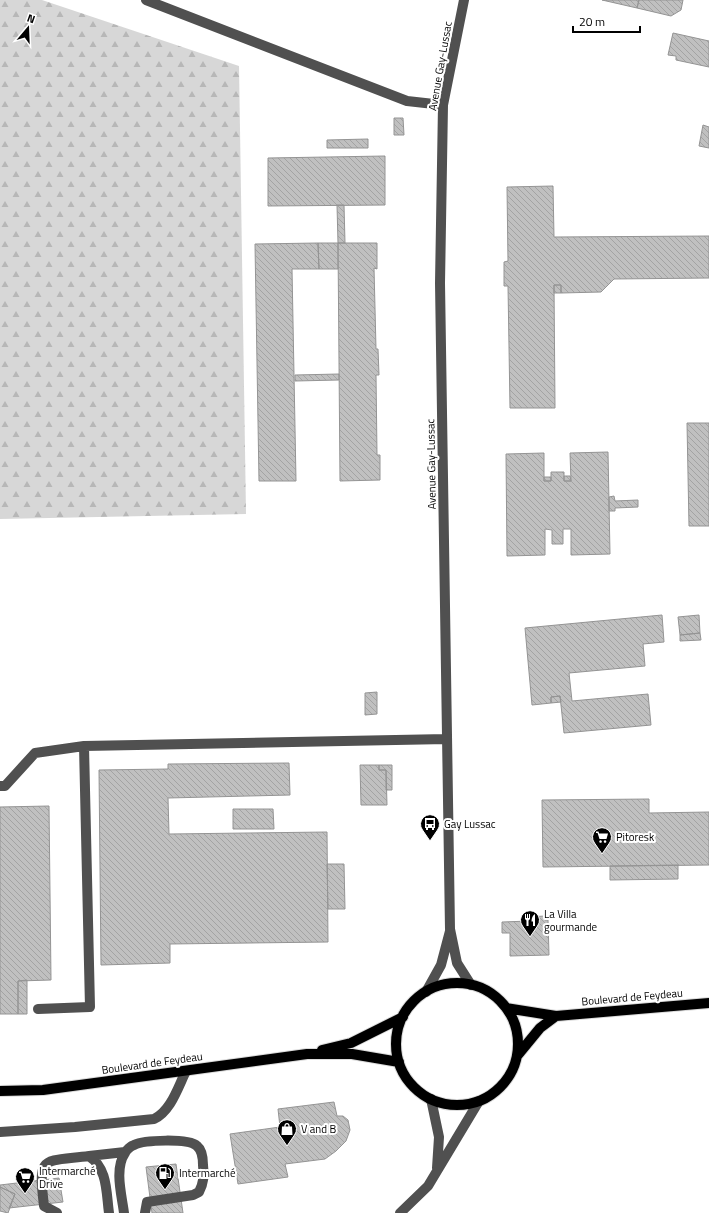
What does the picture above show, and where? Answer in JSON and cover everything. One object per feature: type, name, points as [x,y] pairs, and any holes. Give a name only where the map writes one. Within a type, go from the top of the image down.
[{"type":"main road","points":[[517,1056],[518,1039],[514,1022],[506,1008],[488,991],[471,985],[453,984],[439,986],[426,992],[417,998],[403,1017],[398,1031],[396,1047],[399,1062],[407,1078],[419,1092],[432,1099],[447,1104],[463,1105],[479,1101],[494,1093],[506,1080],[517,1056],[540,1028],[556,1016]]},
{"type":"main road","name":"Boulevard de Feydeau","points":[[506,1008],[556,1016],[709,1003]]},
{"type":"main road","name":"Boulevard de Feydeau","points":[[0,1091],[43,1090],[307,1054],[351,1043],[403,1017]]},
{"type":"main road","name":"Boulevard de Feydeau","points":[[307,1054],[352,1054],[399,1062]]},
{"type":"street","points":[[146,0],[407,101],[443,105]]},
{"type":"street","name":"Avenue Gay-Lussac","points":[[464,0],[443,105],[440,283],[450,929],[458,963],[471,985]]},
{"type":"street","points":[[0,786],[5,786],[34,753],[84,746],[446,739]]},
{"type":"street","points":[[38,1009],[90,1007],[84,746]]},
{"type":"street","name":"Avenue Gay-Lussac","points":[[426,992],[441,965],[450,929]]},
{"type":"street","points":[[0,1132],[75,1127],[154,1119],[161,1116],[167,1109],[186,1071]]},
{"type":"street","points":[[432,1099],[439,1137],[437,1172]]},
{"type":"street","points":[[400,1213],[428,1186],[479,1101]]},
{"type":"street","points":[[124,1213],[120,1175],[121,1162],[125,1152],[134,1144],[174,1140],[187,1141],[197,1146],[202,1155],[205,1178],[199,1192],[193,1195],[147,1202],[145,1213]]},
{"type":"street","points":[[57,1213],[44,1206],[41,1171],[45,1164],[52,1161],[125,1152]]},
{"type":"street","points":[[89,1156],[96,1161],[104,1175],[109,1213]]},
{"type":"green space","points":[[0,0],[42,0],[239,66],[246,514],[0,519]]},
{"type":"building","points":[[602,0],[639,0],[637,8]]},
{"type":"building","points":[[639,0],[683,0],[681,10],[671,16],[637,8]]},
{"type":"building","points":[[673,33],[709,41],[709,67],[676,60],[676,56],[668,55]]},
{"type":"building","points":[[394,118],[403,118],[404,135],[394,135]]},
{"type":"building","points":[[703,125],[709,127],[709,148],[699,146]]},
{"type":"building","points":[[368,139],[368,148],[327,148],[327,140]]},
{"type":"building","points":[[385,156],[385,205],[268,206],[268,158]]},
{"type":"building","points":[[553,186],[554,237],[709,236],[709,278],[614,279],[601,292],[561,293],[561,285],[554,285],[555,408],[510,408],[508,286],[504,286],[504,262],[508,261],[507,187]]},
{"type":"building","points":[[337,205],[344,205],[345,243],[338,243]]},
{"type":"building","points":[[318,243],[338,243],[338,269],[319,269]]},
{"type":"building","points":[[318,243],[319,269],[292,269],[296,481],[259,481],[255,244]]},
{"type":"building","points":[[338,243],[377,243],[377,269],[374,268],[376,349],[378,349],[379,375],[376,375],[377,455],[380,455],[380,480],[340,481]]},
{"type":"building","points":[[554,285],[561,285],[561,293],[554,293]]},
{"type":"building","points":[[339,374],[339,380],[295,381],[295,375]]},
{"type":"building","points":[[687,423],[709,423],[709,526],[689,526]]},
{"type":"building","points":[[608,452],[610,554],[571,555],[571,529],[563,529],[563,544],[552,544],[552,530],[545,529],[545,555],[507,556],[506,454],[544,453],[544,481],[551,481],[551,472],[564,472],[564,481],[571,481],[570,453]]},
{"type":"building","points":[[564,476],[570,476],[571,481],[564,481]]},
{"type":"building","points":[[544,477],[551,477],[551,481],[544,481]]},
{"type":"building","points":[[614,496],[615,501],[638,500],[638,507],[615,508],[615,511],[609,511],[609,497]]},
{"type":"building","points":[[662,615],[664,642],[643,644],[645,666],[569,673],[572,701],[648,694],[651,725],[564,733],[560,696],[551,697],[551,703],[532,705],[525,628]]},
{"type":"building","points":[[699,615],[700,633],[680,635],[678,617]]},
{"type":"building","points":[[700,633],[701,640],[680,641],[680,635]]},
{"type":"building","points":[[377,692],[377,714],[365,715],[365,693]]},
{"type":"building","points":[[560,696],[561,702],[551,703],[551,697]]},
{"type":"building","points":[[289,763],[290,795],[168,798],[169,834],[327,832],[328,942],[170,944],[170,963],[101,965],[99,770],[168,769],[168,764]]},
{"type":"building","points":[[360,765],[379,765],[379,770],[386,770],[387,805],[361,805]]},
{"type":"building","points":[[379,765],[392,765],[392,790],[386,790],[386,770],[379,770]]},
{"type":"building","points":[[649,799],[649,813],[709,812],[709,865],[543,867],[542,800]]},
{"type":"building","points":[[49,806],[51,980],[18,981],[18,1014],[0,1014],[0,807]]},
{"type":"building","points":[[233,809],[273,809],[274,829],[233,829]]},
{"type":"building","points":[[327,864],[344,864],[345,909],[328,909]]},
{"type":"building","points":[[678,865],[678,879],[610,880],[610,866]]},
{"type":"building","points":[[545,916],[545,920],[548,920],[549,955],[510,956],[510,933],[502,933],[502,922],[530,921],[529,917]]},
{"type":"building","points":[[27,980],[27,1014],[18,1014],[18,981]]},
{"type":"building","name":"V and B","points":[[334,1102],[337,1116],[343,1116],[348,1120],[350,1130],[346,1141],[336,1151],[325,1159],[285,1164],[288,1177],[238,1184],[230,1134],[280,1127],[278,1109]]},
{"type":"building","name":"Intermarché","points":[[176,1164],[183,1213],[152,1213],[146,1167]]},
{"type":"building","points":[[59,1178],[63,1202],[9,1208],[15,1194],[0,1187],[0,1185]]},
{"type":"building","points":[[0,1187],[15,1194],[8,1213],[0,1211]]},
{"type":"place","name":"Gay Lussac","points":[[430,841]]},
{"type":"place","name":"Pitoresk","points":[[602,854]]},
{"type":"place","name":"La Villa gourmande","points":[[530,937]]},
{"type":"place","name":"V and B","points":[[287,1146]]},
{"type":"place","name":"Intermarché","points":[[165,1190]]},
{"type":"place","name":"Intermarché Drive","points":[[25,1194]]}]
